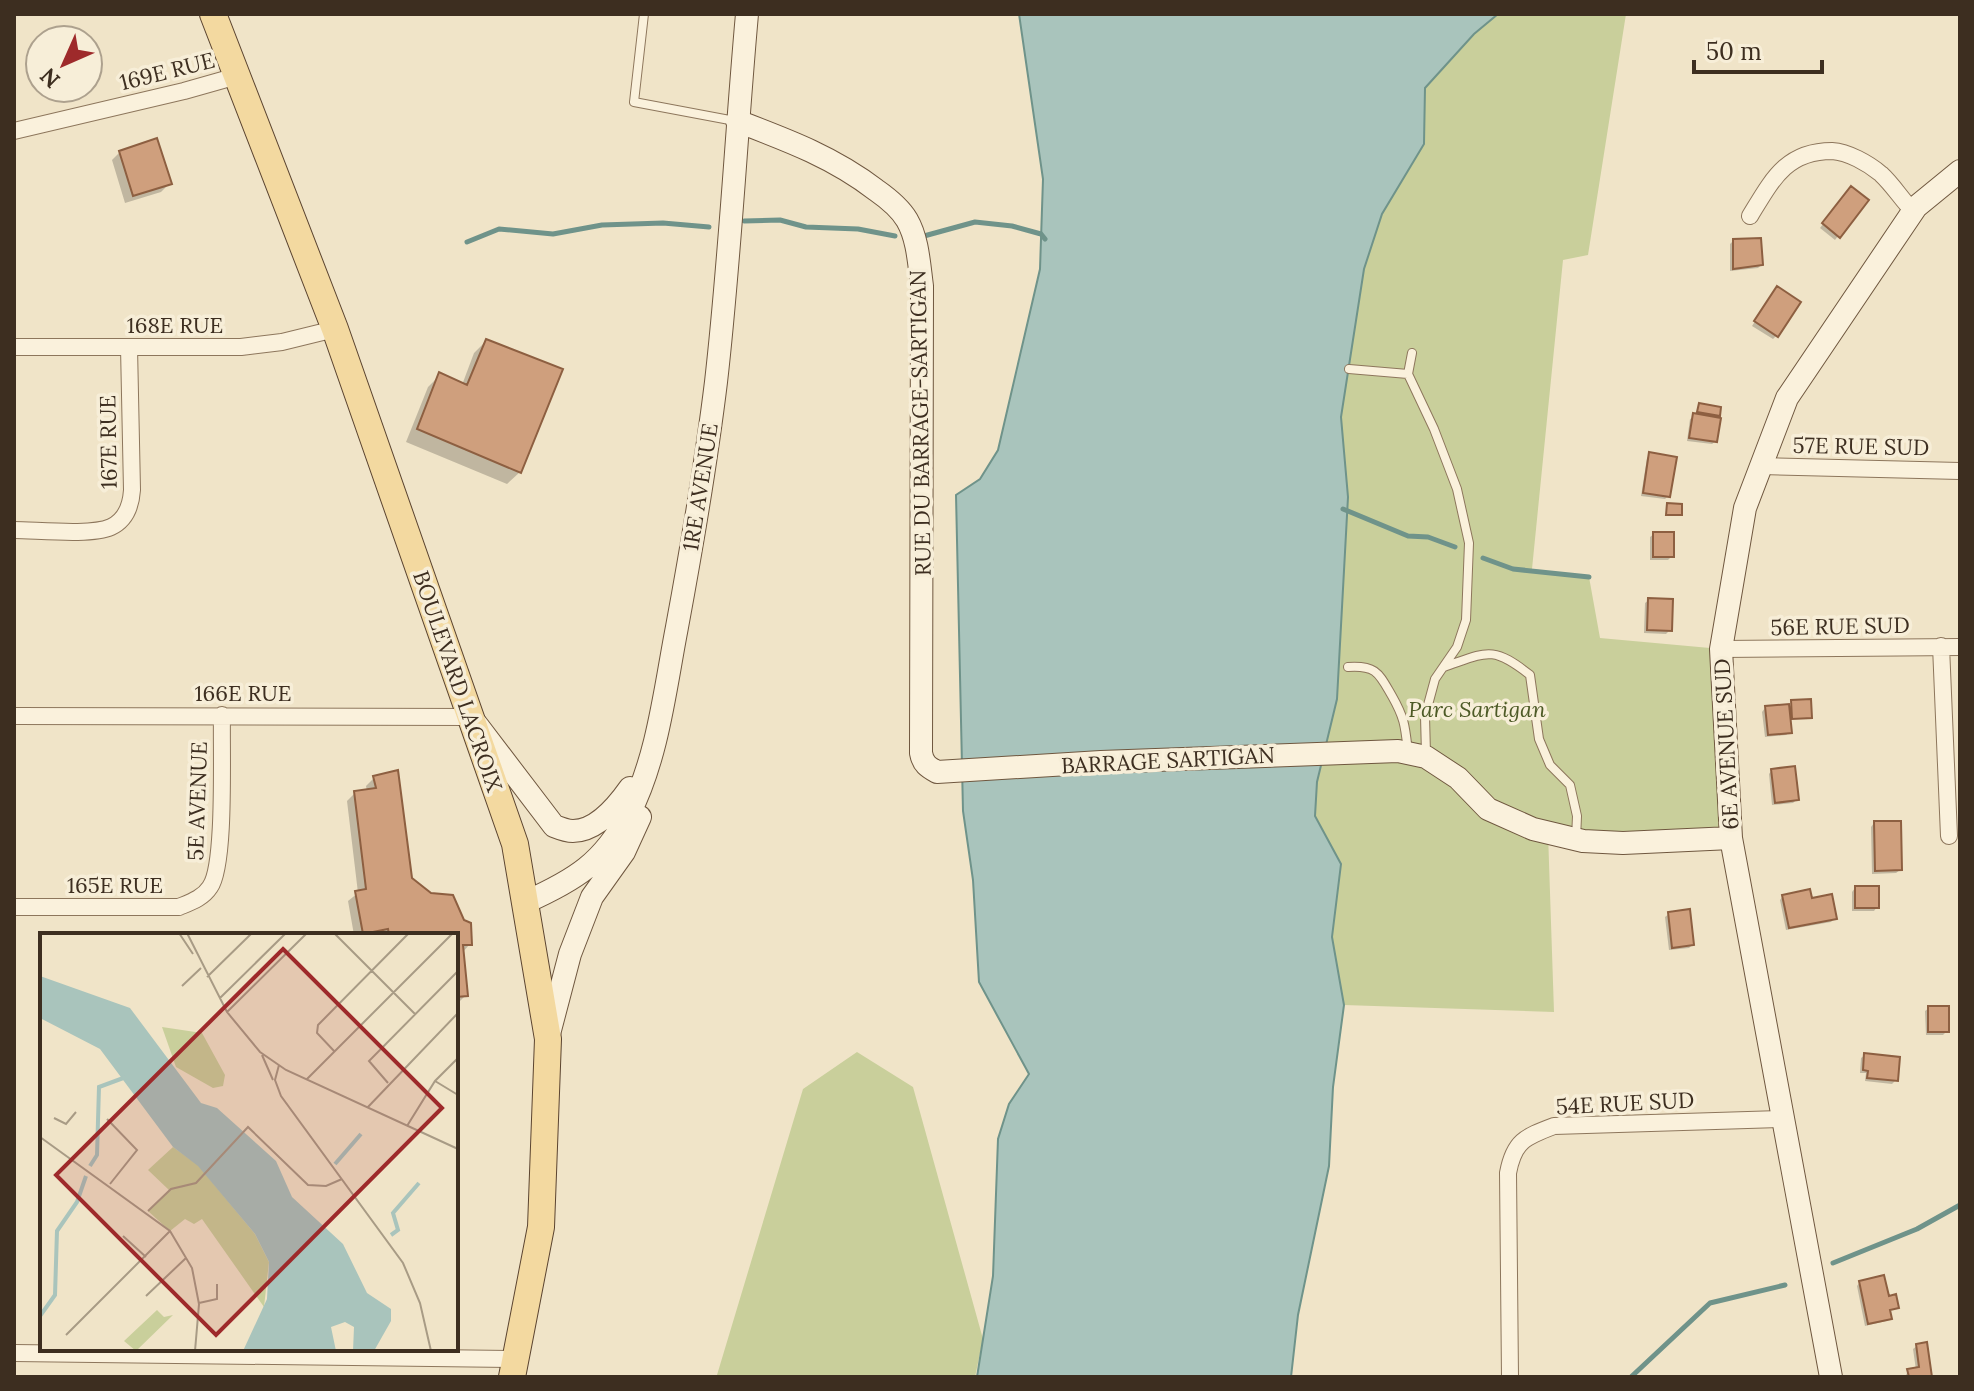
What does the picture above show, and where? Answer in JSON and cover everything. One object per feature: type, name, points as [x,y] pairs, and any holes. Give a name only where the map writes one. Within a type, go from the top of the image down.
[{"type":"main road","name":"BOULEVARD LACROIX","points":[[213,14],[335,329],[515,844],[548,1039],[541,1227],[514,1368]]},
{"type":"main road","name":"1RE AVENUE","points":[[526,902],[583,873],[603,852],[629,813],[651,757],[690,555],[716,384],[747,14]]},
{"type":"main road","name":"RUE DU BARRAGE-SARTIGAN","points":[[737,121],[806,147],[849,169],[886,197],[906,219],[917,251],[922,286],[921,753],[923,762],[937,772]]},
{"type":"main road","name":"6E AVENUE SUD","points":[[1831,1377],[1731,838],[1721,649],[1745,508],[1787,398],[1913,211],[1960,171]]},
{"type":"main road","points":[[471,717],[554,826],[573,831],[591,827],[619,804],[651,757]]},
{"type":"main road","points":[[1411,753],[1458,778],[1488,809],[1533,829],[1576,839],[1623,843],[1731,838]]},
{"type":"main road","name":"BARRAGE SARTIGAN","points":[[937,772],[1101,762],[1411,753]]},
{"type":"main road","points":[[548,1039],[570,954],[592,897],[624,852],[646,804],[651,757]]},
{"type":"street","name":"169E RUE","points":[[14,131],[237,76]]},
{"type":"street","points":[[1750,216],[1771,183],[1791,162],[1810,151],[1845,152],[1881,174],[1913,211]]},
{"type":"street","name":"168E RUE","points":[[14,347],[241,347],[282,342],[335,329]]},
{"type":"street","name":"167E RUE","points":[[14,530],[95,530],[112,527],[124,517],[131,505],[132,490],[129,347]]},
{"type":"street","name":"57E RUE SUD","points":[[1761,466],[1960,471]]},
{"type":"street","points":[[1941,646],[1949,836]]},
{"type":"street","name":"56E RUE SUD","points":[[1721,649],[1960,647]]},
{"type":"street","name":"5E AVENUE","points":[[210,887],[219,857],[222,715]]},
{"type":"street","name":"166E RUE","points":[[14,716],[471,717]]},
{"type":"street","name":"165E RUE","points":[[14,907],[179,907],[199,899],[210,887]]},
{"type":"street","name":"54E RUE SUD","points":[[1510,1377],[1508,1173],[1512,1151],[1529,1135],[1554,1126],[1781,1119]]},
{"type":"street","points":[[14,1353],[514,1368]]},
{"type":"lane","points":[[644,14],[634,102],[737,121]]},
{"type":"lane","points":[[1411,753],[1435,679],[1457,647],[1466,620],[1469,543],[1457,489],[1408,374],[1412,353]]},
{"type":"lane","points":[[1349,369],[1408,374]]},
{"type":"lane","points":[[1443,667],[1483,654],[1506,656],[1530,675],[1539,739],[1550,765],[1570,785],[1577,816],[1576,839]]},
{"type":"lane","points":[[1348,667],[1363,666],[1382,675],[1404,716],[1411,753]]},
{"type":"green space","name":"Parc Sartigan","points":[[1498,14],[1626,14],[1588,255],[1563,260],[1532,569],[1589,577],[1600,638],[1721,649],[1731,838],[1548,833],[1554,1012],[1344,1005],[1332,937],[1341,864],[1315,816],[1317,782],[1337,699],[1347,511],[1341,417],[1364,269],[1382,214],[1424,144],[1425,88],[1474,34]]},
{"type":"green space","points":[[857,1052],[913,1087],[983,1339],[975,1377],[719,1377],[717,1375],[803,1089]]},
{"type":"water","points":[[1019,14],[1498,14],[1474,34],[1425,88],[1424,144],[1382,214],[1364,269],[1341,417],[1348,497],[1337,699],[1317,782],[1315,816],[1341,864],[1332,937],[1344,1005],[1333,1087],[1329,1166],[1298,1315],[1291,1377],[977,1377],[993,1276],[998,1139],[1009,1104],[1029,1074],[979,982],[973,880],[963,811],[956,495],[980,479],[998,450],[1040,269],[1043,179]]},
{"type":"building","points":[[157,138],[172,184],[133,196],[119,151]]},
{"type":"building","points":[[1851,186],[1869,200],[1840,238],[1822,223]]},
{"type":"building","points":[[1761,238],[1763,265],[1733,269],[1733,239]]},
{"type":"building","points":[[1777,286],[1801,302],[1778,337],[1754,321]]},
{"type":"building","points":[[486,339],[563,369],[521,473],[417,429],[439,372],[467,385]]},
{"type":"building","points":[[1699,403],[1721,407],[1720,416],[1697,412]]},
{"type":"building","points":[[1693,413],[1721,418],[1717,442],[1689,438]]},
{"type":"building","points":[[1649,452],[1677,457],[1670,497],[1643,493]]},
{"type":"building","points":[[1667,503],[1682,504],[1682,515],[1666,515]]},
{"type":"building","points":[[1653,532],[1674,532],[1674,557],[1653,557]]},
{"type":"building","points":[[1648,598],[1673,599],[1672,631],[1647,630]]},
{"type":"building","points":[[1811,699],[1812,718],[1792,719],[1791,700]]},
{"type":"building","points":[[1789,704],[1792,733],[1768,735],[1765,706]]},
{"type":"building","points":[[1795,766],[1799,800],[1775,803],[1771,769]]},
{"type":"building","points":[[398,770],[412,878],[431,893],[453,895],[464,920],[471,923],[472,945],[463,945],[468,996],[458,997],[458,933],[389,933],[388,929],[363,933],[355,891],[366,889],[354,791],[376,788],[373,776]]},
{"type":"building","points":[[1874,821],[1901,821],[1902,870],[1875,871]]},
{"type":"building","points":[[1855,886],[1879,886],[1879,908],[1855,908]]},
{"type":"building","points":[[1810,889],[1812,898],[1832,894],[1837,919],[1789,928],[1782,895]]},
{"type":"building","points":[[1690,909],[1694,945],[1672,948],[1668,912]]},
{"type":"building","points":[[1928,1006],[1949,1006],[1949,1032],[1928,1032]]},
{"type":"building","points":[[1864,1053],[1900,1057],[1898,1081],[1867,1078],[1868,1071],[1863,1070]]},
{"type":"building","points":[[1884,1275],[1889,1296],[1896,1294],[1899,1308],[1890,1310],[1892,1319],[1868,1324],[1859,1281]]},
{"type":"building","points":[[1927,1342],[1932,1377],[1909,1377],[1907,1369],[1919,1367],[1916,1344]]},
{"type":"waterway","points":[[744,221],[780,220],[806,227],[858,229],[895,236]]},
{"type":"waterway","points":[[924,236],[975,222],[1012,226],[1041,234],[1045,239]]},
{"type":"waterway","points":[[467,242],[499,229],[553,234],[602,225],[663,223],[709,227]]},
{"type":"waterway","points":[[1343,509],[1408,536],[1428,537],[1455,547]]},
{"type":"waterway","points":[[1483,558],[1513,569],[1589,577]]},
{"type":"waterway","points":[[1833,1263],[1917,1229],[1960,1205]]},
{"type":"waterway","points":[[1631,1377],[1710,1303],[1785,1285]]}]
